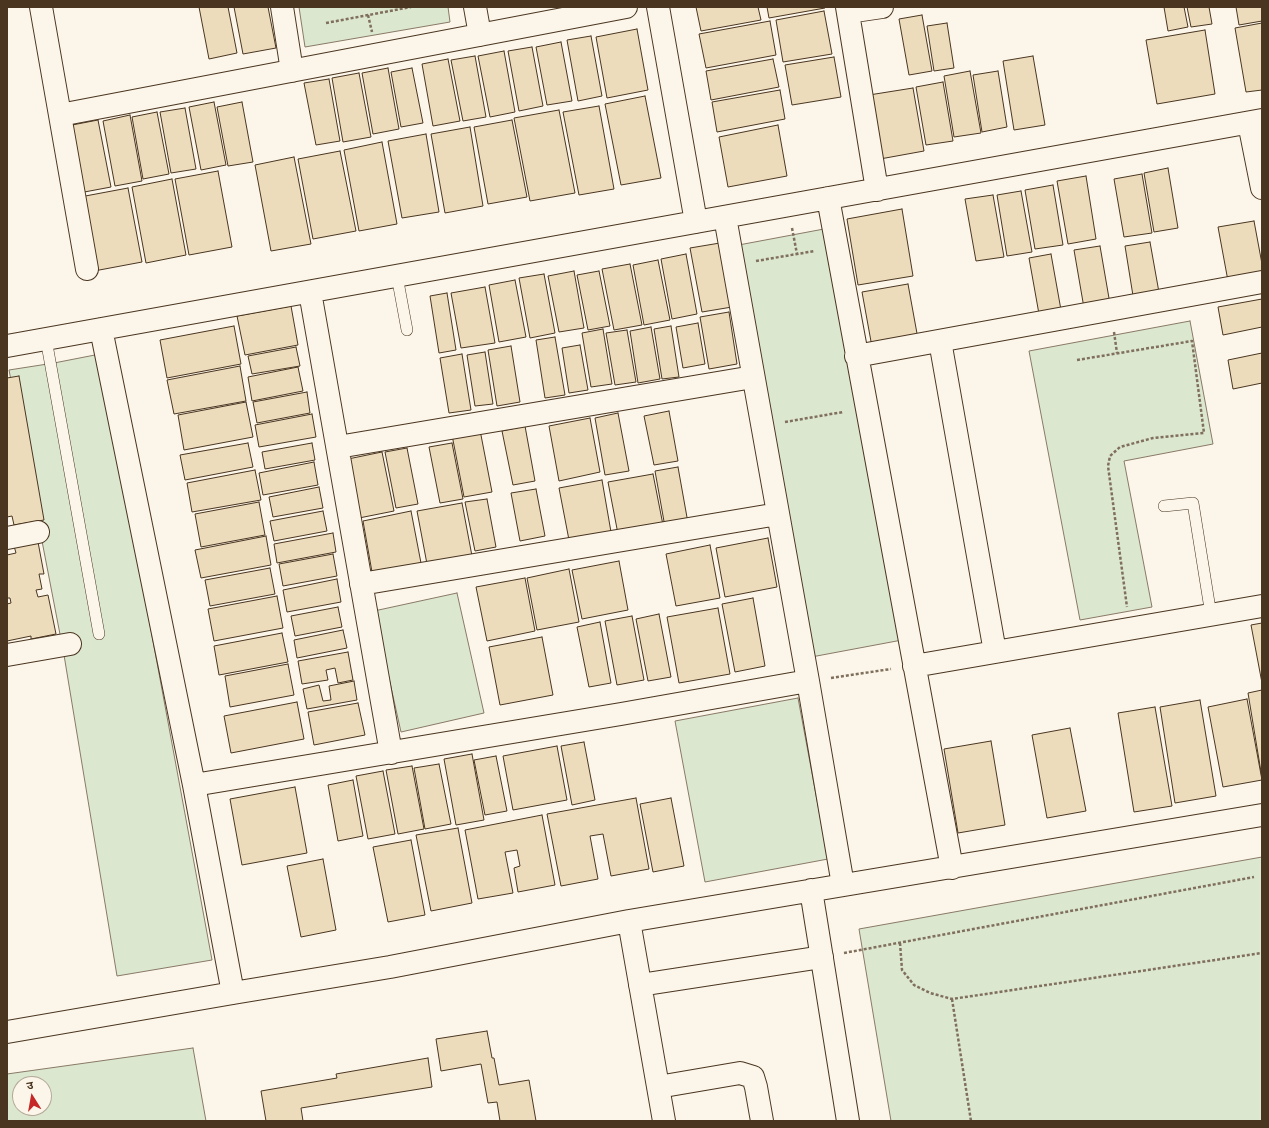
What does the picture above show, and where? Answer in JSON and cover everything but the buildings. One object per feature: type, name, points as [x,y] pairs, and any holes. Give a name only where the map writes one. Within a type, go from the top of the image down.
[{"type":"street","points":[[41,7],[87,269]]},
{"type":"street","points":[[282,7],[292,71]]},
{"type":"street","points":[[475,7],[480,35]]},
{"type":"street","points":[[60,115],[626,7]]},
{"type":"street","points":[[658,7],[696,222]]},
{"type":"street","points":[[877,190],[848,10],[882,7]]},
{"type":"street","points":[[7,346],[1256,122],[1262,188]]},
{"type":"street","points":[[828,198],[856,356],[952,868]]},
{"type":"street","points":[[725,217],[843,885]]},
{"type":"street","points":[[856,356],[1262,282]]},
{"type":"street","points":[[310,292],[390,753]]},
{"type":"street","points":[[101,329],[194,785],[232,992]]},
{"type":"street","points":[[940,341],[994,652]]},
{"type":"street","points":[[338,447],[753,377]]},
{"type":"street","points":[[361,584],[778,514]]},
{"type":"street","points":[[7,538],[38,532]]},
{"type":"street","points":[[914,666],[1262,606]]},
{"type":"street","points":[[7,655],[70,644]]},
{"type":"street","points":[[194,785],[808,681]]},
{"type":"street","points":[[7,1032],[232,992],[390,967],[629,921],[1262,815]]},
{"type":"street","points":[[811,890],[848,1121]]},
{"type":"street","points":[[629,921],[664,1121]]},
{"type":"street","points":[[640,985],[822,957]]},
{"type":"street","points":[[658,1087],[740,1073],[753,1077],[762,1121]]},
{"type":"lane","points":[[397,276],[407,330]]},
{"type":"lane","points":[[46,339],[99,634]]},
{"type":"lane","points":[[1164,506],[1193,503],[1211,615]]},
{"type":"path","points":[[326,23],[412,7]]},
{"type":"path","points":[[788,206],[797,254]]},
{"type":"path","points":[[754,262],[819,250]]},
{"type":"path","points":[[1077,360],[1192,341],[1204,432],[1153,438],[1120,447],[1110,456],[1108,466],[1129,629]]},
{"type":"path","points":[[782,423],[846,412]]},
{"type":"path","points":[[808,681],[914,666]]},
{"type":"path","points":[[822,957],[1254,877]]},
{"type":"path","points":[[900,943],[902,970],[914,985],[930,993],[952,999],[1262,953]]},
{"type":"path","points":[[952,999],[972,1121]]},
{"type":"green space","points":[[299,7],[448,7],[450,22],[305,47]]},
{"type":"green space","points":[[824,229],[902,640],[806,658],[728,247]]},
{"type":"green space","points":[[1190,321],[1213,444],[1124,461],[1152,607],[1080,620],[1029,351]]},
{"type":"green space","points":[[100,354],[212,960],[117,976],[64,655],[9,370]]},
{"type":"green space","points":[[457,593],[484,713],[401,732],[374,611]]},
{"type":"green space","points":[[798,698],[828,859],[705,882],[675,721]]},
{"type":"green space","points":[[1262,857],[1262,1121],[891,1121],[859,929]]},
{"type":"green space","points":[[193,1048],[206,1121],[7,1121],[7,1074]]}]
